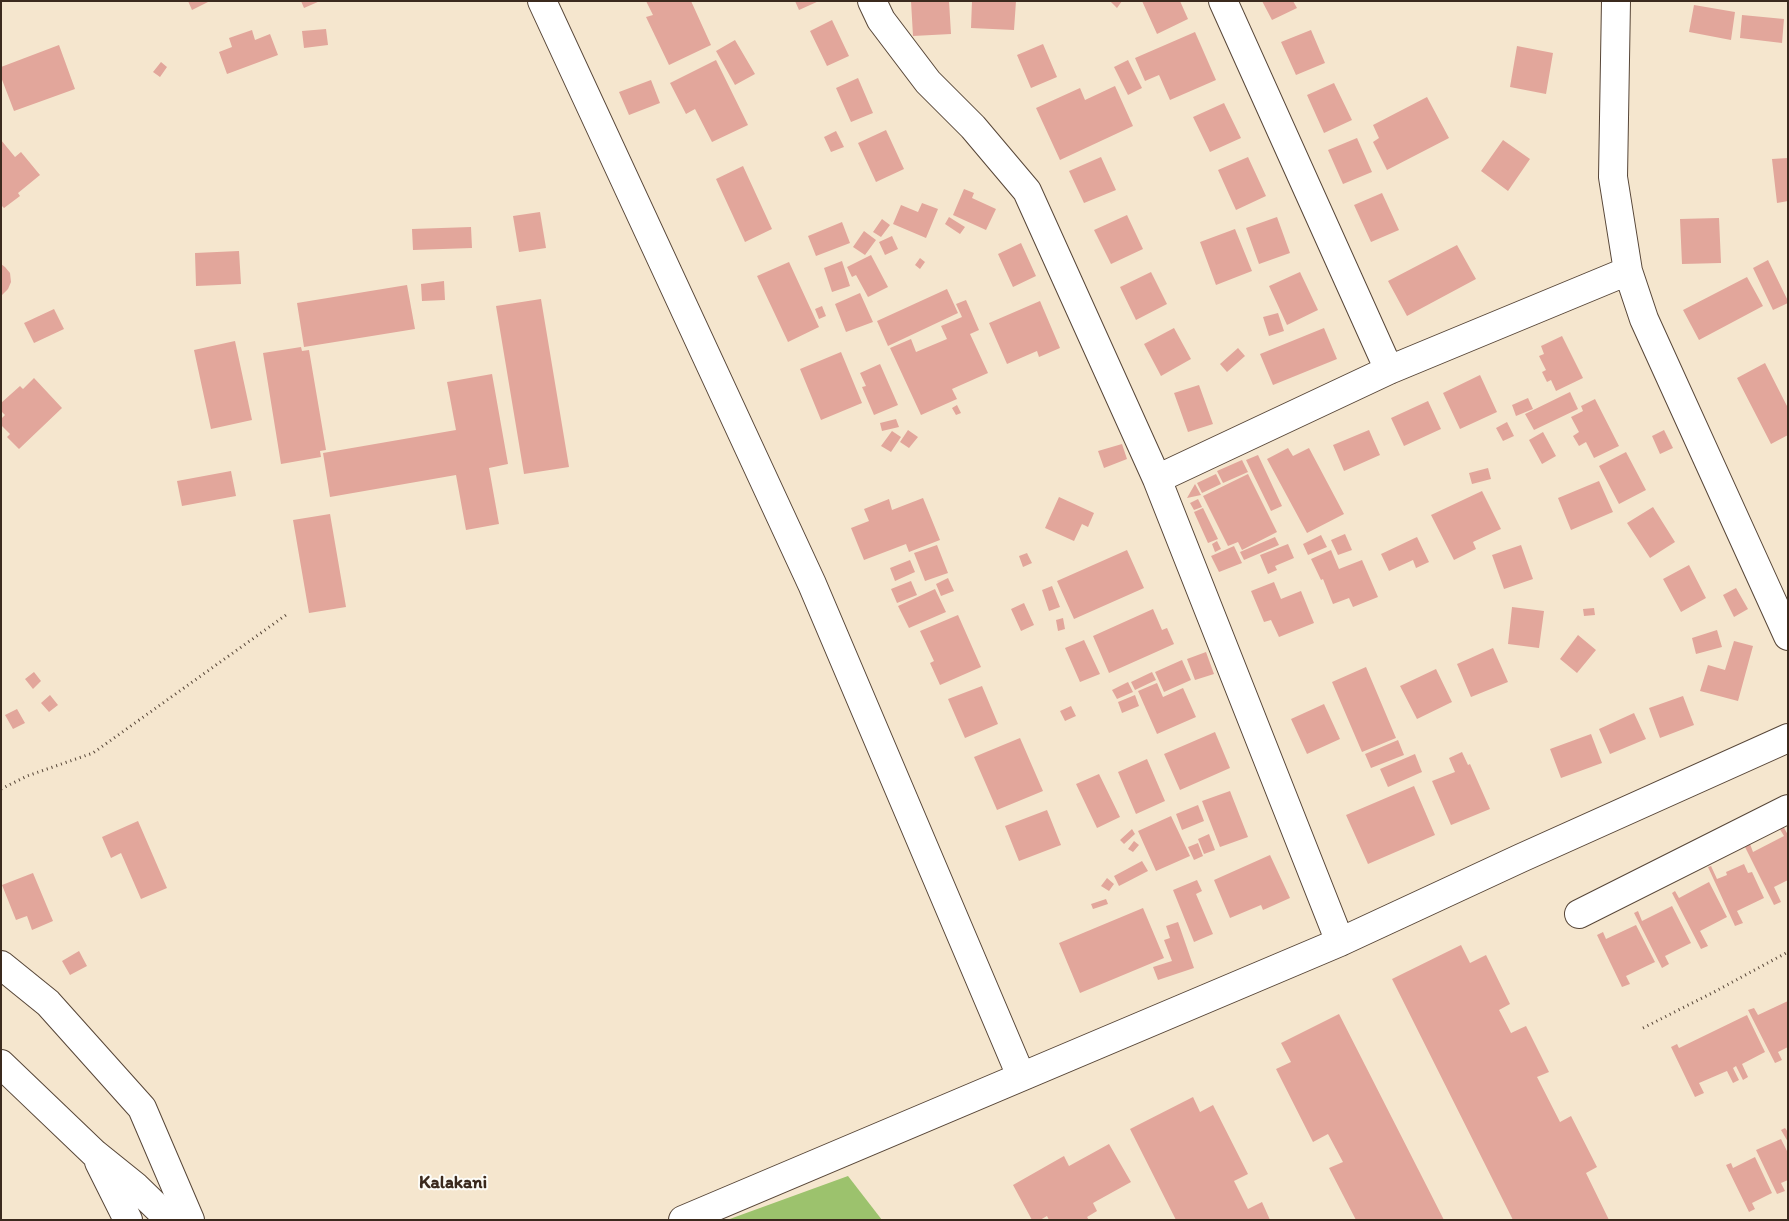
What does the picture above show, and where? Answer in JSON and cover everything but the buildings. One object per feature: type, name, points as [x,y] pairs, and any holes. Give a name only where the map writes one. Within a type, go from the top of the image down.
[{"type":"street","points":[[542,1],[812,584],[1021,1076]]},
{"type":"street","points":[[872,1],[881,20],[928,82],[973,127],[1027,191],[1157,479],[1340,942]]},
{"type":"street","points":[[1223,1],[1389,370]]},
{"type":"street","points":[[1616,1],[1613,177],[1628,271],[1644,319],[1788,636]]},
{"type":"street","points":[[1157,479],[1389,370],[1628,271]]},
{"type":"street","points":[[683,1220],[1340,942],[1512,862],[1788,738]]},
{"type":"street","points":[[1579,914],[1788,809]]},
{"type":"street","points":[[1,965],[48,1003],[142,1108],[190,1220]]},
{"type":"street","points":[[1,1064],[95,1154],[136,1187],[170,1220]]},
{"type":"street","points":[[95,1154],[128,1220]]},
{"type":"path","points":[[1,789],[26,776],[93,753],[286,615]]},
{"type":"path","points":[[1643,1028],[1788,952]]},
{"type":"green space","points":[[848,1176],[882,1220],[727,1220]]},
{"type":"district","name":"Kalakani","points":[[453,1183]]}]
